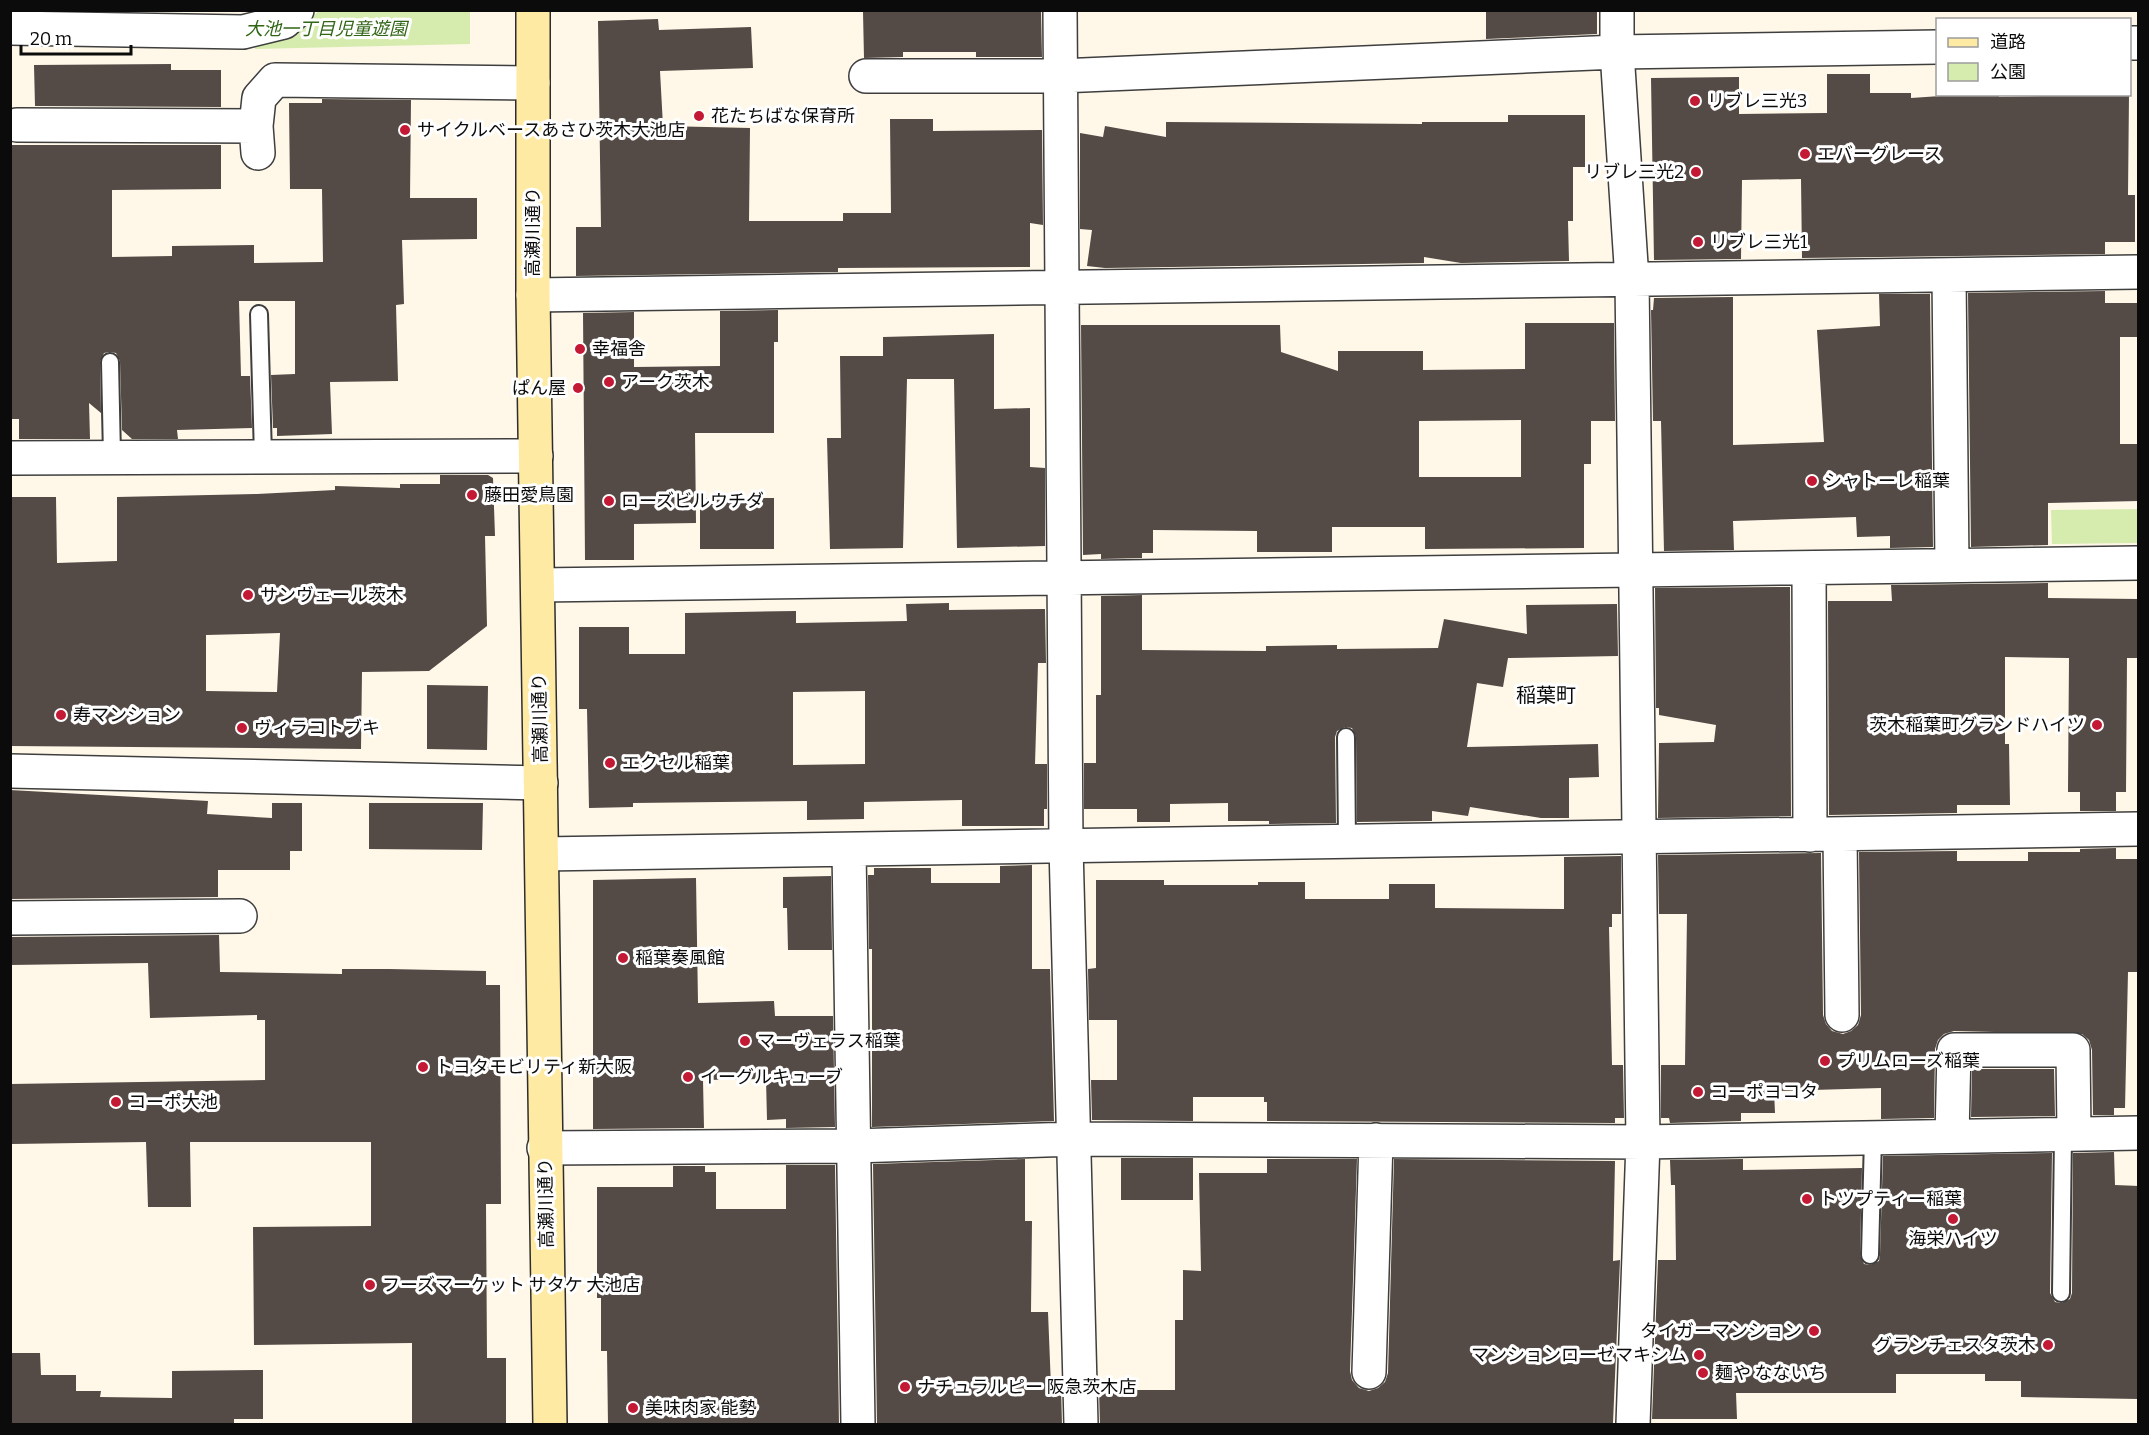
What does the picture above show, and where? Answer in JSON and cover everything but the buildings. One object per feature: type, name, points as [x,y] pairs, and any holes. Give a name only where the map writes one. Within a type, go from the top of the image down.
[{"type":"street","points":[[10,28],[243,32],[284,22],[297,10]]},
{"type":"street","name":"高瀬川通り","points":[[533,10],[533,295],[544,1148],[550,1425]]},
{"type":"street","points":[[1060,10],[1066,846],[1081,1425]]},
{"type":"street","points":[[1617,10],[1617,52],[1632,280],[1643,1142],[1634,1425]]},
{"type":"street","points":[[866,76],[1060,76],[1617,52],[1936,47]]},
{"type":"street","points":[[17,125],[257,140],[259,98],[275,80],[533,83]]},
{"type":"street","points":[[533,295],[2139,272]]},
{"type":"street","points":[[1949,275],[1952,565]]},
{"type":"street","points":[[10,458],[536,456]]},
{"type":"street","points":[[538,585],[2139,563]]},
{"type":"street","points":[[1809,568],[1825,835],[1842,1015]]},
{"type":"street","points":[[10,771],[541,783]]},
{"type":"street","points":[[542,854],[2139,829]]},
{"type":"street","points":[[849,850],[858,1425]]},
{"type":"street","points":[[10,918],[240,916]]},
{"type":"street","points":[[1952,1136],[1953,1050],[2073,1050],[2068,1134]]},
{"type":"street","points":[[544,1148],[854,1146],[1075,1139],[1643,1142],[2139,1133]]},
{"type":"street","points":[[1369,1372],[1376,1140]]},
{"type":"lane","points":[[259,314],[263,456]]},
{"type":"lane","points":[[110,362],[112,456]]},
{"type":"lane","points":[[1346,737],[1347,842]]},
{"type":"lane","points":[[2061,1293],[2068,1134]]},
{"type":"lane","points":[[1870,1255],[1873,1137]]},
{"type":"green space","name":"大池一丁目児童遊園","points":[[319,11],[470,11],[470,44],[255,49],[256,43],[297,29]]},
{"type":"green space","points":[[2138,509],[2138,543],[2052,544],[2051,510]]},
{"type":"place","name":"リブレ三光3","points":[[1695,101]]},
{"type":"place","name":"花たちばな保育所","points":[[699,116]]},
{"type":"place","name":"サイクルベースあさひ茨木大池店","points":[[405,130]]},
{"type":"place","name":"エバーグレース","points":[[1805,154]]},
{"type":"place","name":"リブレ三光2","points":[[1696,172]]},
{"type":"place","name":"リブレ三光1","points":[[1698,242]]},
{"type":"place","name":"幸福舎","points":[[580,349]]},
{"type":"place","name":"アーク茨木","points":[[609,382]]},
{"type":"place","name":"ぱん屋","points":[[578,388]]},
{"type":"place","name":"シャトーレ稲葉","points":[[1812,481]]},
{"type":"place","name":"藤田愛鳥園","points":[[472,495]]},
{"type":"place","name":"ローズビルウチダ","points":[[609,501]]},
{"type":"place","name":"サンヴェール茨木","points":[[248,595]]},
{"type":"place","name":"寿マンション","points":[[61,715]]},
{"type":"place","name":"茨木稲葉町グランドハイツ","points":[[2097,725]]},
{"type":"place","name":"ヴィラコトブキ","points":[[242,728]]},
{"type":"place","name":"エクセル稲葉","points":[[610,763]]},
{"type":"place","name":"稲葉奏風館","points":[[623,958]]},
{"type":"place","name":"マーヴェラス稲葉","points":[[745,1041]]},
{"type":"place","name":"プリムローズ稲葉","points":[[1825,1061]]},
{"type":"place","name":"トヨタモビリティ新大阪","points":[[423,1067]]},
{"type":"place","name":"イーグルキューブ","points":[[688,1077]]},
{"type":"place","name":"コーポヨコタ","points":[[1698,1092]]},
{"type":"place","name":"コーポ大池","points":[[116,1102]]},
{"type":"place","name":"トツプティー稲葉","points":[[1807,1199]]},
{"type":"place","name":"海栄ハイツ","points":[[1953,1219]]},
{"type":"place","name":"フーズマーケット サタケ 大池店","points":[[370,1285]]},
{"type":"place","name":"タイガーマンション","points":[[1814,1331]]},
{"type":"place","name":"グランチェスタ茨木","points":[[2048,1345]]},
{"type":"place","name":"マンションローゼマキシム","points":[[1699,1355]]},
{"type":"place","name":"麺や なないち","points":[[1703,1373]]},
{"type":"place","name":"ナチュラルピー 阪急茨木店","points":[[905,1387]]},
{"type":"place","name":"美味肉家 能勢","points":[[633,1408]]},
{"type":"district","name":"稲葉町","points":[[1546,695]]}]
